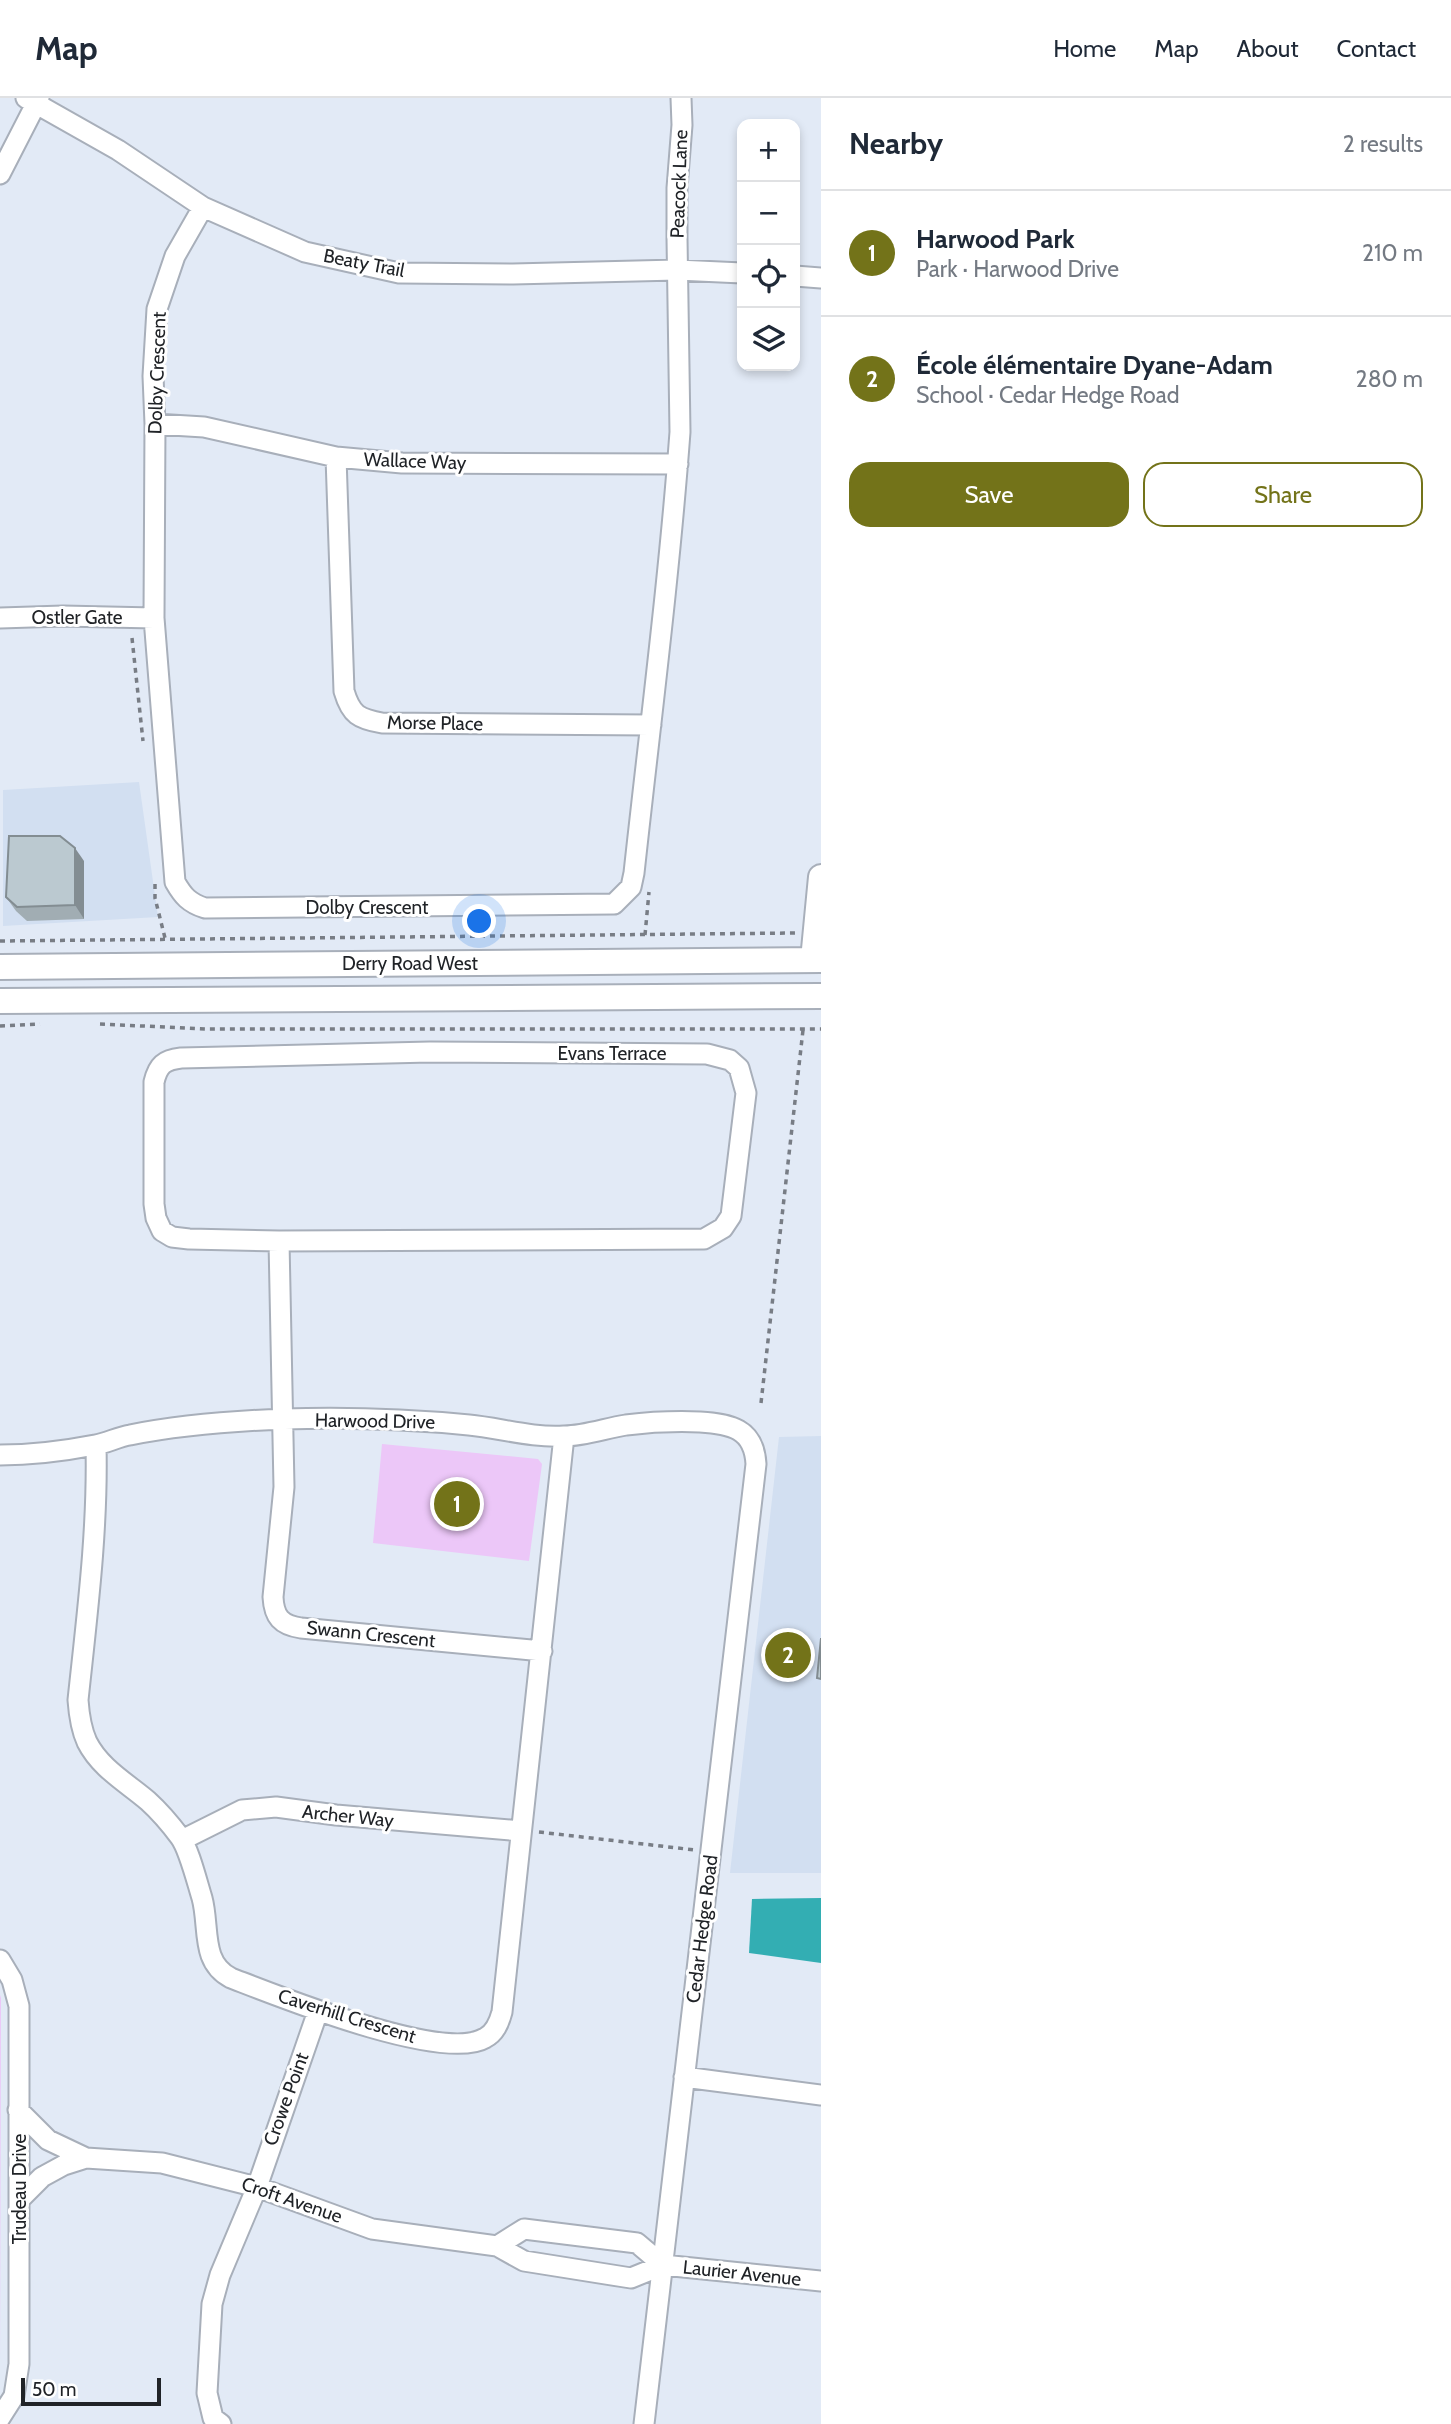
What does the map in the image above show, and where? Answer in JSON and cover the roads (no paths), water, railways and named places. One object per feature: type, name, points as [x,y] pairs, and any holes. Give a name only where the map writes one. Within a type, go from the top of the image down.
[{"type":"main road","points":[[817,960],[821,877]]},
{"type":"main road","name":"Derry Road West","points":[[0,967],[817,960]]},
{"type":"main road","name":"Derry Road West","points":[[0,1002],[821,996]]},
{"type":"street","name":"Peacock Lane","points":[[677,270],[681,98]]},
{"type":"street","name":"Beaty Trail","points":[[33,100],[118,150],[203,208],[305,251],[399,273],[513,274],[677,270],[737,273]]},
{"type":"street","points":[[0,174],[33,100]]},
{"type":"street","name":"Dolby Crescent","points":[[203,208],[175,256],[157,309],[153,376],[154,618],[175,882],[183,896],[192,904],[205,908],[614,904],[626,894],[632,882],[651,725]]},
{"type":"street","points":[[651,725],[680,432],[677,270]]},
{"type":"street","points":[[800,276],[821,278]]},
{"type":"street","name":"Wallace Way","points":[[155,424],[204,428],[336,457],[402,463],[678,464]]},
{"type":"street","name":"Morse Place","points":[[336,457],[344,691],[355,714],[365,720],[382,723],[651,725]]},
{"type":"street","name":"Ostler Gate","points":[[0,618],[154,618]]},
{"type":"street","name":"Evans Terrace","points":[[430,1052],[707,1054],[730,1060],[739,1068],[744,1081],[746,1093],[731,1216],[723,1227],[704,1239],[279,1241],[188,1239],[172,1237],[162,1231],[154,1205],[154,1082],[162,1063],[169,1059],[430,1052]]},
{"type":"street","points":[[279,1241],[282,1419]]},
{"type":"street","name":"Harwood Drive","points":[[0,1455],[28,1455],[96,1445],[129,1435],[181,1427],[282,1419],[425,1420],[518,1433],[564,1436],[626,1425],[673,1421],[729,1425],[746,1436]]},
{"type":"street","name":"Swann Crescent","points":[[282,1419],[284,1487],[273,1597],[278,1620],[287,1626],[301,1628],[542,1651]]},
{"type":"street","name":"Caverhill Crescent","points":[[96,1445],[95,1537],[78,1700],[80,1719],[87,1742],[99,1759],[116,1777],[149,1802],[182,1840],[202,1900],[208,1947],[214,1964],[221,1973],[231,1978],[317,2011],[401,2036],[470,2043],[485,2038],[498,2026],[502,2012],[564,1436]]},
{"type":"street","name":"Cedar Hedge Road","points":[[644,2424],[756,1464],[754,1449],[746,1436]]},
{"type":"street","name":"Archer Way","points":[[182,1840],[242,1810],[276,1807],[348,1817],[521,1831]]},
{"type":"street","name":"Trudeau Drive","points":[[0,1960],[12,1980],[19,2006],[18,2381],[14,2396],[0,2418]]},
{"type":"street","name":"Crowe Point","points":[[221,2424],[214,2418],[207,2393],[212,2304],[220,2275],[257,2187],[317,2011]]},
{"type":"street","points":[[684,2077],[821,2095]]},
{"type":"street","name":"Croft Avenue","points":[[19,2110],[48,2140],[86,2158]]},
{"type":"street","name":"Croft Avenue","points":[[19,2200],[41,2177],[64,2165],[86,2158],[162,2163],[257,2187],[372,2229],[497,2246],[524,2261],[631,2278],[663,2265]]},
{"type":"street","points":[[497,2246],[524,2229],[637,2243],[663,2265]]},
{"type":"street","name":"Laurier Avenue","points":[[663,2265],[821,2281]]},
{"type":"water","points":[[821,1898],[821,1963],[749,1953],[752,1899]]},
{"type":"place","name":"Harwood Park","points":[[457,1504]]},
{"type":"place","name":"École élémentaire Dyane-Adam","points":[[788,1655]]}]
